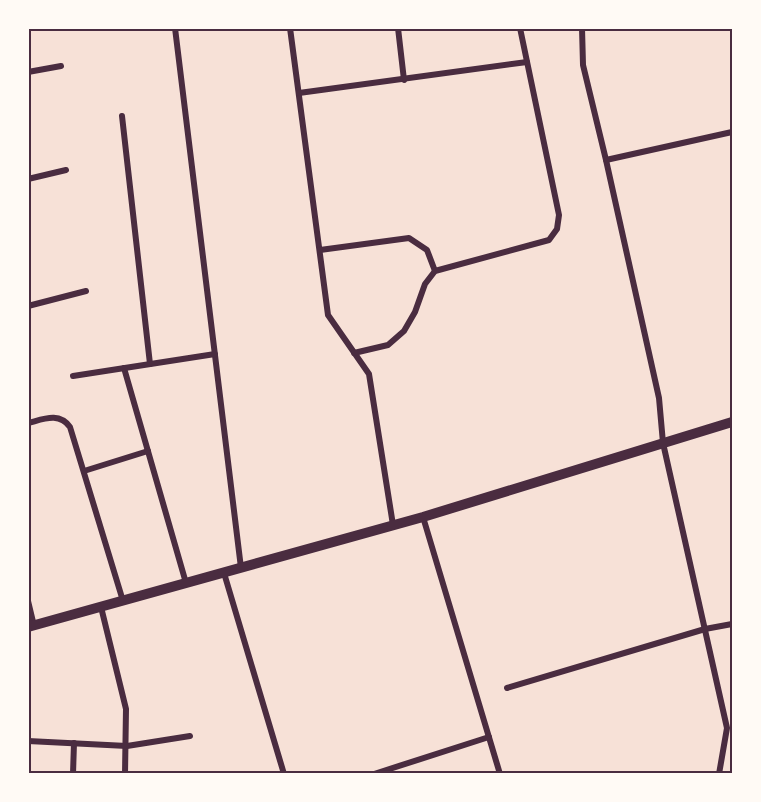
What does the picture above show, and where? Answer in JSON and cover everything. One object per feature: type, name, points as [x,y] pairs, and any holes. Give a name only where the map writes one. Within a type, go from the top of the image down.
[{"type":"street","points":[[176,28],[241,568]]},
{"type":"street","points":[[290,28],[328,315],[369,374],[393,525]]},
{"type":"street","points":[[398,28],[404,80]]},
{"type":"street","points":[[354,353],[388,345],[404,331],[415,312],[425,284],[435,271],[549,240],[557,229],[558,215],[520,28]]},
{"type":"street","points":[[582,28],[582,65],[606,160],[659,398],[663,443],[705,629],[730,727],[719,774]]},
{"type":"street","points":[[299,93],[526,62]]},
{"type":"street","points":[[28,72],[61,66]]},
{"type":"street","points":[[122,116],[150,364]]},
{"type":"street","points":[[606,160],[732,132]]},
{"type":"street","points":[[28,179],[66,170]]},
{"type":"street","points":[[320,250],[409,238],[427,250],[435,271]]},
{"type":"street","points":[[28,306],[86,291]]},
{"type":"street","points":[[73,376],[215,354]]},
{"type":"street","points":[[124,369],[186,583]]},
{"type":"street","points":[[28,423],[50,417],[66,421],[70,428],[123,601]]},
{"type":"street","points":[[28,601],[31,626],[423,517],[732,422]]},
{"type":"street","points":[[84,471],[148,451]]},
{"type":"street","points":[[423,517],[500,774]]},
{"type":"street","points":[[224,573],[284,774]]},
{"type":"street","points":[[100,607],[126,709],[125,774]]},
{"type":"street","points":[[507,688],[705,629],[732,624]]},
{"type":"street","points":[[28,741],[127,746],[190,736]]},
{"type":"street","points":[[374,774],[489,737]]},
{"type":"street","points":[[73,774],[74,743]]}]
